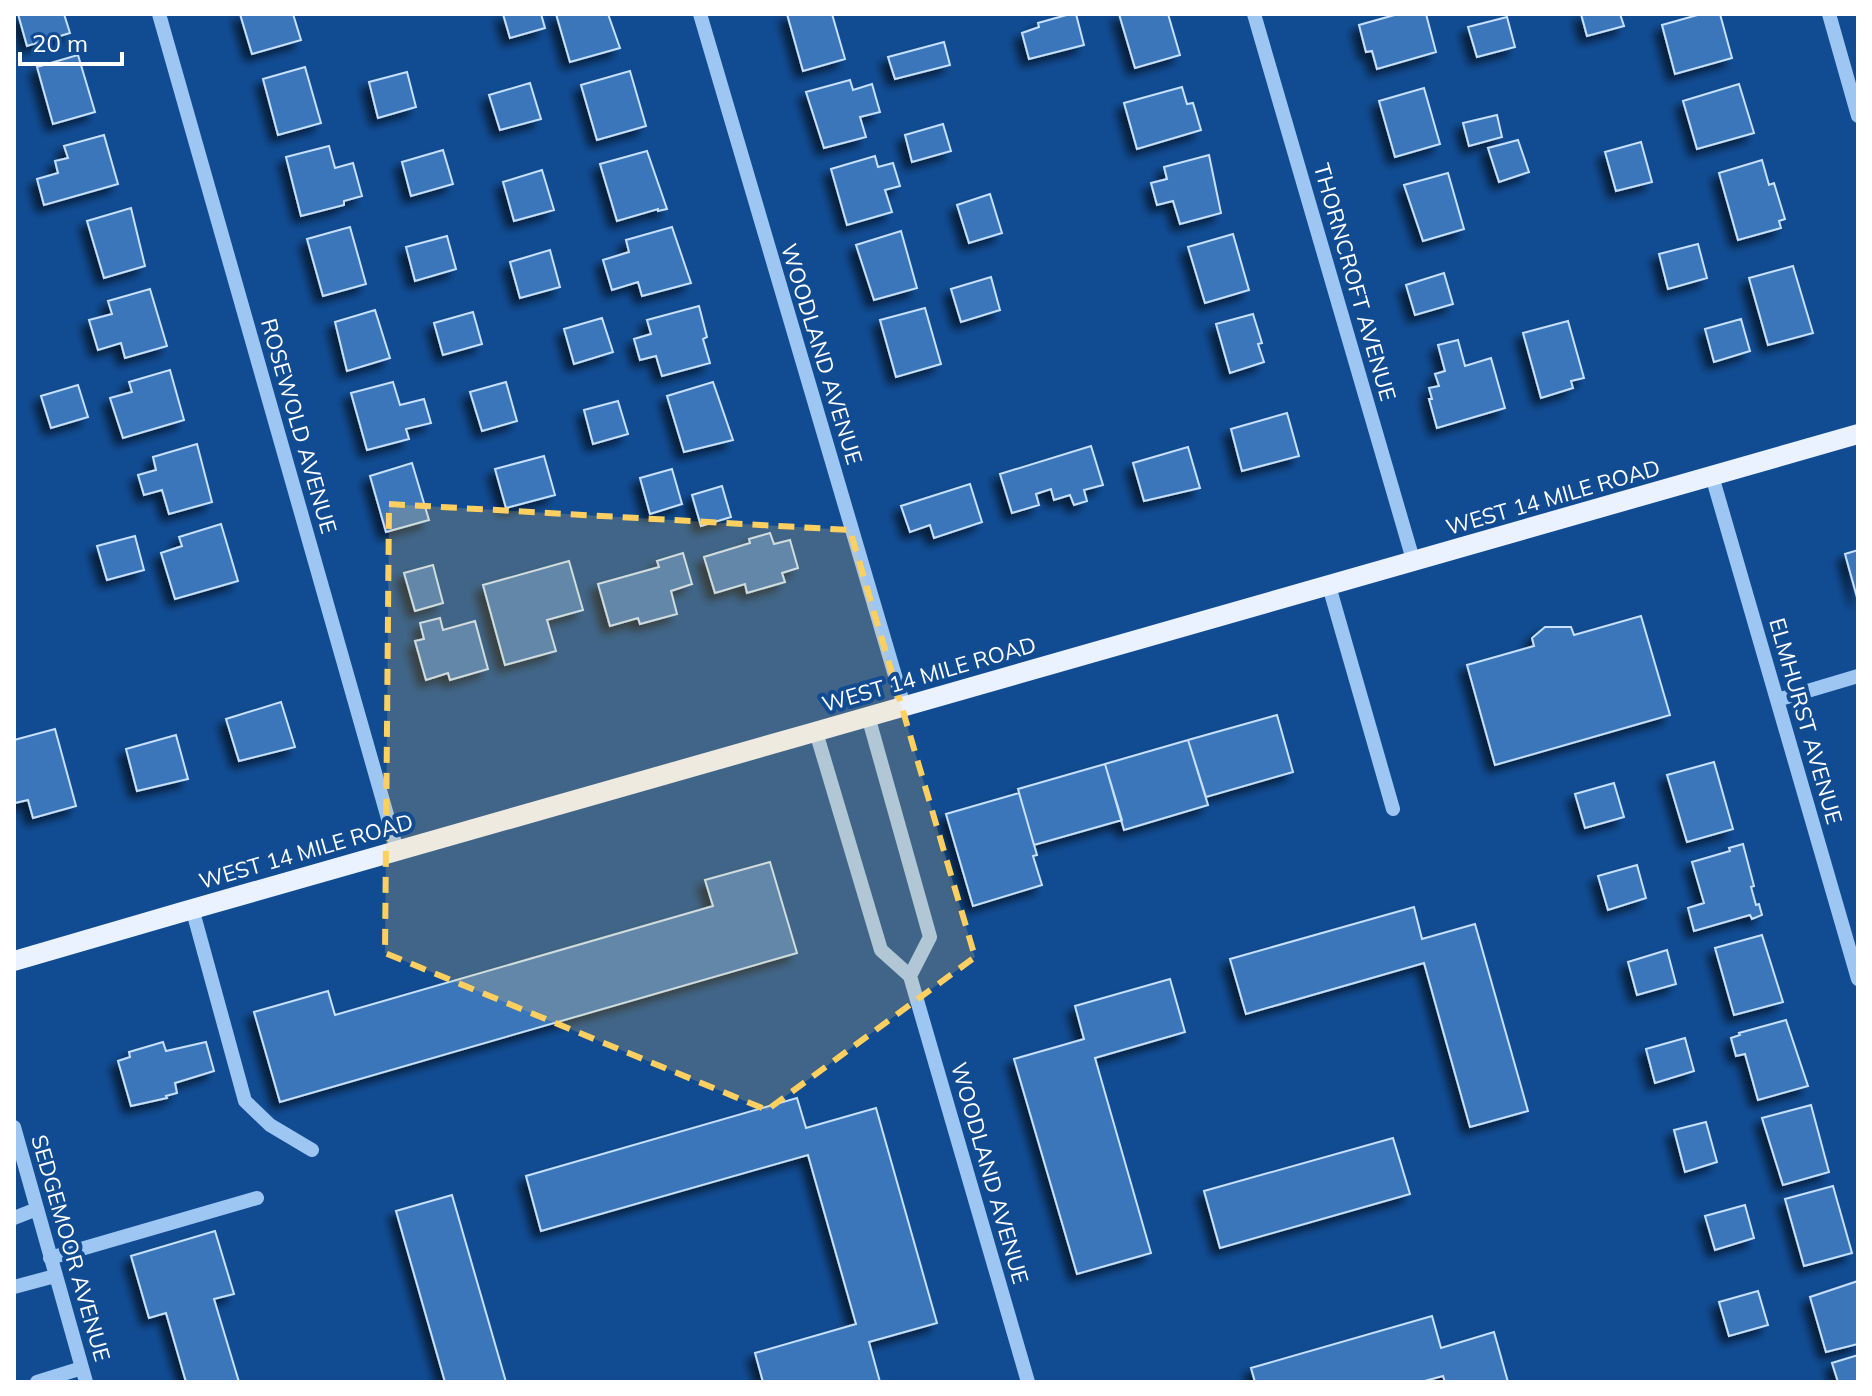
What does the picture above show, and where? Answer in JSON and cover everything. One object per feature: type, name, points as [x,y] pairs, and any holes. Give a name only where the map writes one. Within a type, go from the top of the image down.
[{"type":"main road","name":"WEST 14 MILE ROAD","points":[[14,961],[1858,434]]},
{"type":"street","name":"ROSEWOLD AVENUE","points":[[159,14],[397,850]]},
{"type":"street","name":"WOODLAND AVENUE","points":[[700,14],[904,706]]},
{"type":"street","name":"THORNCROFT AVENUE","points":[[1254,14],[1414,563]]},
{"type":"street","points":[[1829,14],[1858,116]]},
{"type":"street","name":"ELMHURST AVENUE","points":[[1712,476],[1858,979]]},
{"type":"street","points":[[1329,586],[1393,809]]},
{"type":"street","points":[[1777,700],[1858,676]]},
{"type":"street","points":[[816,732],[881,950],[910,976],[930,937],[868,716]]},
{"type":"street","points":[[192,908],[245,1101],[270,1125],[312,1150]]},
{"type":"street","name":"WOODLAND AVENUE","points":[[910,976],[1028,1382]]},
{"type":"street","name":"SEDGEMOOR AVENUE","points":[[14,1127],[84,1375]]},
{"type":"street","points":[[50,1258],[257,1198]]},
{"type":"street","points":[[14,1218],[37,1209]]},
{"type":"street","points":[[14,1287],[55,1276]]},
{"type":"street","points":[[37,1382],[84,1375]]},
{"type":"highlighted area","points":[[389,504],[850,530],[975,957],[767,1110],[385,953]]},
{"type":"building","points":[[18,14],[64,14],[70,33],[27,46]]},
{"type":"building","points":[[240,14],[293,14],[301,40],[252,54]]},
{"type":"building","points":[[503,14],[541,14],[545,28],[510,38]]},
{"type":"building","points":[[556,14],[608,14],[620,48],[570,62]]},
{"type":"building","points":[[787,14],[832,14],[845,59],[803,71]]},
{"type":"building","points":[[1076,14],[1084,45],[1029,59],[1022,33],[1039,27],[1038,23]]},
{"type":"building","points":[[1119,14],[1168,14],[1180,55],[1135,68]]},
{"type":"building","points":[[1398,14],[1426,14],[1436,52],[1377,69],[1372,51],[1366,52],[1359,25]]},
{"type":"building","points":[[1581,14],[1620,14],[1624,26],[1587,36]]},
{"type":"building","points":[[1701,14],[1720,14],[1732,58],[1675,74],[1662,25]]},
{"type":"building","points":[[1507,17],[1515,47],[1477,57],[1468,27]]},
{"type":"building","points":[[944,42],[950,65],[895,79],[888,57]]},
{"type":"building","points":[[78,55],[95,112],[53,124],[37,67]]},
{"type":"building","points":[[305,67],[321,123],[278,135],[263,79]]},
{"type":"building","points":[[630,71],[646,126],[597,140],[581,85]]},
{"type":"building","points":[[407,72],[416,107],[378,118],[369,82]]},
{"type":"building","points":[[850,80],[853,90],[872,84],[880,112],[860,117],[866,137],[824,148],[806,92]]},
{"type":"building","points":[[530,83],[541,119],[500,130],[489,95]]},
{"type":"building","points":[[1739,84],[1754,133],[1697,149],[1683,101]]},
{"type":"building","points":[[1182,87],[1187,104],[1193,103],[1201,130],[1137,149],[1124,103]]},
{"type":"building","points":[[1424,88],[1440,144],[1395,157],[1379,101]]},
{"type":"building","points":[[1497,115],[1502,137],[1469,146],[1463,123]]},
{"type":"building","points":[[943,124],[951,151],[912,162],[905,135]]},
{"type":"building","points":[[104,135],[118,184],[44,205],[37,179],[58,173],[55,161],[68,158],[64,146]]},
{"type":"building","points":[[1518,140],[1529,172],[1499,182],[1488,148]]},
{"type":"building","points":[[1641,142],[1652,182],[1616,191],[1605,152]]},
{"type":"building","points":[[329,146],[335,168],[353,163],[362,196],[344,201],[344,205],[301,216],[286,157]]},
{"type":"building","points":[[443,150],[453,184],[411,196],[402,162]]},
{"type":"building","points":[[647,151],[667,209],[617,221],[600,164]]},
{"type":"building","points":[[1209,155],[1221,213],[1180,224],[1173,201],[1157,205],[1151,183],[1167,179],[1164,167]]},
{"type":"building","points":[[875,156],[878,167],[893,163],[900,186],[885,190],[892,212],[847,225],[831,169]]},
{"type":"building","points":[[1762,160],[1769,185],[1774,183],[1785,219],[1779,221],[1781,228],[1738,240],[1719,173]]},
{"type":"building","points":[[542,170],[554,210],[514,221],[503,182]]},
{"type":"building","points":[[1448,173],[1464,229],[1423,241],[1404,185]]},
{"type":"building","points":[[990,194],[1002,233],[969,243],[957,205]]},
{"type":"building","points":[[131,208],[145,266],[104,278],[87,221]]},
{"type":"building","points":[[350,227],[366,284],[323,296],[307,239]]},
{"type":"building","points":[[672,227],[691,283],[642,296],[638,282],[612,290],[603,260],[629,252],[626,240]]},
{"type":"building","points":[[901,231],[917,288],[874,300],[856,245]]},
{"type":"building","points":[[1233,234],[1249,290],[1205,303],[1188,247]]},
{"type":"building","points":[[447,236],[456,269],[415,281],[406,247]]},
{"type":"building","points":[[1698,244],[1707,278],[1668,289],[1659,254]]},
{"type":"building","points":[[550,250],[560,287],[520,298],[510,262]]},
{"type":"building","points":[[1793,266],[1813,333],[1768,345],[1749,278]]},
{"type":"building","points":[[1444,273],[1453,304],[1415,315],[1406,285]]},
{"type":"building","points":[[991,277],[1000,310],[961,322],[951,289]]},
{"type":"building","points":[[150,289],[167,346],[125,358],[121,343],[98,350],[89,320],[112,314],[108,301]]},
{"type":"building","points":[[699,306],[710,363],[662,376],[656,356],[640,360],[634,339],[651,334],[647,320]]},
{"type":"building","points":[[925,308],[941,364],[896,377],[880,320]]},
{"type":"building","points":[[375,310],[390,358],[347,371],[335,322]]},
{"type":"building","points":[[473,312],[482,344],[443,355],[434,323]]},
{"type":"building","points":[[1253,314],[1264,362],[1230,373],[1216,324]]},
{"type":"building","points":[[602,318],[613,352],[574,364],[564,329]]},
{"type":"building","points":[[1741,319],[1750,351],[1714,362],[1705,329]]},
{"type":"building","points":[[1568,321],[1584,378],[1571,381],[1573,388],[1541,398],[1523,333]]},
{"type":"building","points":[[1458,340],[1465,366],[1491,358],[1505,408],[1437,428],[1429,388],[1439,386],[1435,374],[1445,371],[1438,345]]},
{"type":"building","points":[[170,370],[184,420],[123,438],[110,398],[132,392],[129,382]]},
{"type":"building","points":[[393,382],[400,405],[424,399],[431,423],[406,429],[409,439],[367,450],[351,393]]},
{"type":"building","points":[[506,382],[517,421],[482,431],[470,392]]},
{"type":"building","points":[[713,382],[733,440],[684,452],[667,396]]},
{"type":"building","points":[[78,385],[88,417],[51,428],[41,396]]},
{"type":"building","points":[[618,401],[628,434],[593,444],[584,410]]},
{"type":"building","points":[[1287,413],[1299,456],[1242,471],[1231,429]]},
{"type":"building","points":[[197,444],[212,502],[169,514],[162,490],[144,495],[138,475],[156,470],[153,457]]},
{"type":"building","points":[[1091,446],[1103,485],[1084,490],[1087,501],[1074,505],[1070,495],[1054,500],[1051,489],[1036,494],[1039,505],[1012,513],[1000,474]]},
{"type":"building","points":[[1188,447],[1200,488],[1144,501],[1133,463]]},
{"type":"building","points":[[544,456],[555,495],[506,508],[495,469]]},
{"type":"building","points":[[412,463],[429,520],[386,532],[370,476]]},
{"type":"building","points":[[672,469],[682,504],[650,514],[640,478]]},
{"type":"building","points":[[970,484],[982,522],[934,538],[930,525],[910,532],[901,506]]},
{"type":"building","points":[[722,486],[731,517],[701,526],[692,495]]},
{"type":"building","points":[[221,524],[238,581],[175,599],[161,553],[182,546],[179,537]]},
{"type":"building","points":[[770,533],[774,544],[790,540],[798,568],[782,573],[785,582],[747,593],[745,584],[715,593],[704,557],[750,543],[749,539]]},
{"type":"building","points":[[135,536],[144,570],[107,580],[97,546]]},
{"type":"building","points":[[1858,550],[1858,601],[1845,554]]},
{"type":"building","points":[[683,553],[692,584],[671,591],[677,614],[640,624],[638,618],[610,626],[598,584],[659,567],[657,561]]},
{"type":"building","points":[[569,561],[583,610],[547,620],[556,651],[505,665],[483,585]]},
{"type":"building","points":[[433,565],[443,603],[415,611],[404,573]]},
{"type":"building","points":[[1641,616],[1670,715],[1495,765],[1467,665],[1534,646],[1532,638],[1545,627],[1571,627],[1574,635]]},
{"type":"building","points":[[440,618],[443,630],[475,621],[488,669],[450,680],[448,673],[426,680],[415,641],[424,639],[420,623]]},
{"type":"building","points":[[281,702],[295,747],[239,761],[226,719]]},
{"type":"building","points":[[1277,715],[1293,772],[1206,797],[1188,740]]},
{"type":"building","points":[[55,729],[76,806],[33,818],[28,800],[15,803],[14,740]]},
{"type":"building","points":[[176,735],[188,779],[137,791],[126,749]]},
{"type":"building","points":[[1188,740],[1208,805],[1124,830],[1105,764]]},
{"type":"building","points":[[1714,762],[1733,829],[1687,842],[1667,775]]},
{"type":"building","points":[[1105,764],[1122,820],[1034,845],[1018,789]]},
{"type":"building","points":[[1614,783],[1624,817],[1585,828],[1575,794]]},
{"type":"building","points":[[1019,793],[1037,855],[1033,856],[1042,885],[973,906],[946,814]]},
{"type":"building","points":[[1743,844],[1754,886],[1751,887],[1762,915],[1752,919],[1750,915],[1694,931],[1688,908],[1704,903],[1692,862]]},
{"type":"building","points":[[770,862],[797,953],[280,1102],[254,1012],[328,991],[335,1015],[713,906],[705,880]]},
{"type":"building","points":[[1637,865],[1646,898],[1608,910],[1598,876]]},
{"type":"building","points":[[1414,907],[1422,939],[1475,924],[1528,1111],[1470,1127],[1424,963],[1246,1014],[1230,959]]},
{"type":"building","points":[[1762,935],[1783,1002],[1734,1015],[1715,948]]},
{"type":"building","points":[[1667,950],[1676,984],[1637,995],[1628,962]]},
{"type":"building","points":[[1170,979],[1185,1032],[1095,1058],[1151,1253],[1077,1274],[1014,1059],[1084,1039],[1075,1006]]},
{"type":"building","points":[[1786,1020],[1808,1086],[1758,1100],[1745,1054],[1736,1056],[1731,1038]]},
{"type":"building","points":[[1685,1038],[1694,1071],[1655,1083],[1646,1049]]},
{"type":"building","points":[[163,1042],[166,1051],[206,1042],[214,1071],[175,1083],[177,1093],[167,1098],[131,1106],[118,1061],[130,1057],[129,1052]]},
{"type":"building","points":[[797,1098],[806,1128],[876,1108],[937,1323],[869,1342],[880,1382],[763,1382],[755,1353],[856,1324],[808,1155],[541,1231],[526,1176]]},
{"type":"building","points":[[1811,1105],[1829,1172],[1783,1185],[1762,1118]]},
{"type":"building","points":[[1706,1122],[1717,1162],[1685,1172],[1674,1130]]},
{"type":"building","points":[[1393,1138],[1410,1194],[1220,1248],[1204,1191]]},
{"type":"building","points":[[1833,1186],[1852,1253],[1804,1266],[1785,1199]]},
{"type":"building","points":[[452,1195],[506,1382],[445,1382],[396,1211]]},
{"type":"building","points":[[1745,1205],[1754,1238],[1715,1250],[1705,1216]]},
{"type":"building","points":[[215,1231],[234,1294],[214,1299],[239,1382],[186,1382],[166,1313],[149,1318],[131,1256]]},
{"type":"building","points":[[1858,1281],[1858,1344],[1826,1352],[1810,1297]]},
{"type":"building","points":[[1758,1291],[1768,1325],[1729,1336],[1719,1302]]},
{"type":"building","points":[[1432,1316],[1441,1348],[1494,1332],[1508,1382],[1445,1382],[1443,1376],[1421,1382],[1255,1382],[1251,1368]]},
{"type":"building","points":[[1858,1355],[1858,1382],[1838,1382],[1832,1363]]}]
